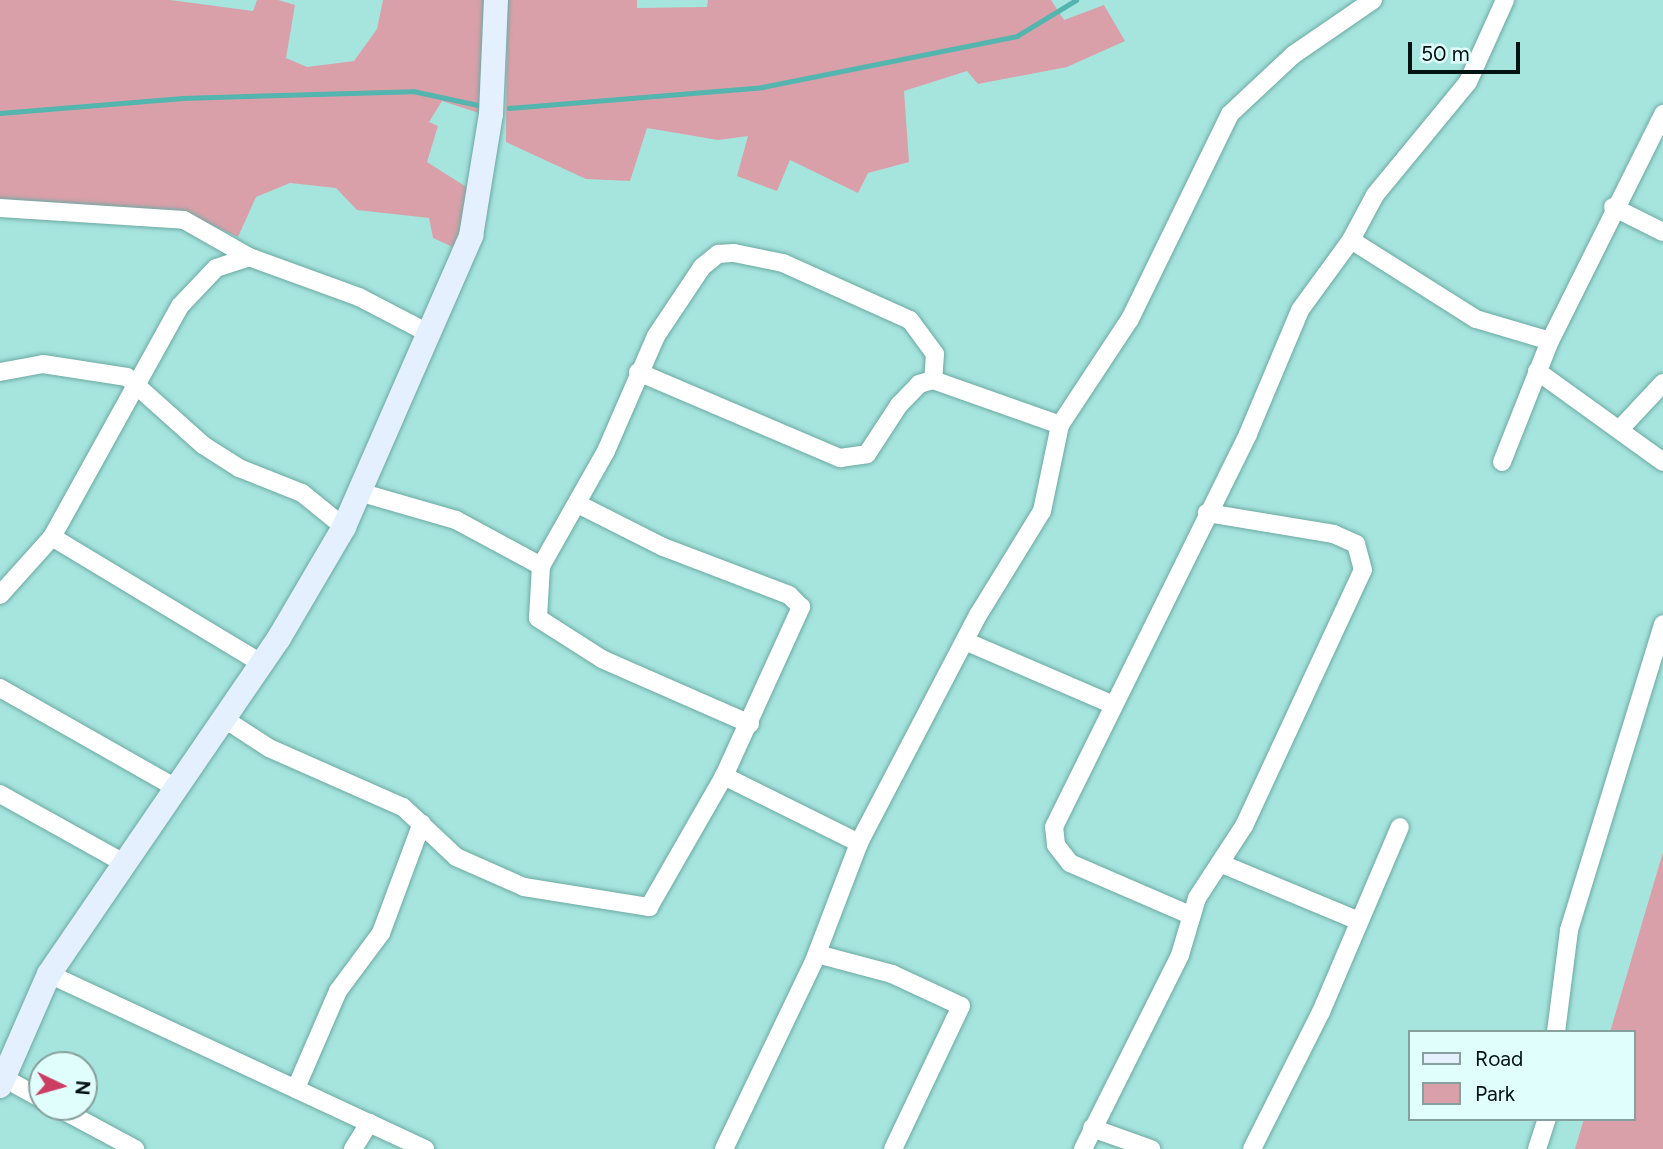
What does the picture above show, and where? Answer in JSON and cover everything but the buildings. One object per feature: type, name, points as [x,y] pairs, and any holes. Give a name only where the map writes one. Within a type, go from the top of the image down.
[{"type":"street","points":[[28,1093],[2,1082],[49,974],[122,862],[261,663],[344,527],[429,334],[480,203],[496,0]]},
{"type":"street","points":[[724,1149],[817,954],[859,843],[965,641],[1042,511],[1060,425],[1135,310],[1230,114],[1293,55],[1373,0]]},
{"type":"street","points":[[1190,915],[1070,863],[1056,845],[1061,807],[1208,513],[1300,310],[1351,240],[1375,195],[1468,82],[1505,0]]},
{"type":"street","points":[[1502,462],[1550,341],[1613,207],[1663,114]]},
{"type":"street","points":[[1613,207],[1663,232]]},
{"type":"street","points":[[0,208],[184,220],[249,257],[359,297],[429,334]]},
{"type":"street","points":[[1351,240],[1476,319],[1550,341]]},
{"type":"street","points":[[750,724],[543,626],[537,612],[541,566],[578,504],[638,372],[702,267],[718,254],[734,253],[783,263],[910,320],[935,354],[933,380]]},
{"type":"street","points":[[0,595],[52,537],[92,458],[139,385],[180,306],[216,268],[249,257]]},
{"type":"street","points":[[0,372],[43,364],[127,377],[203,445],[239,468],[302,493],[344,527]]},
{"type":"street","points":[[1537,371],[1663,462]]},
{"type":"street","points":[[638,372],[798,443],[857,460],[919,384],[933,380],[1060,425]]},
{"type":"street","points":[[1620,429],[1663,383]]},
{"type":"street","points":[[359,492],[456,520],[541,566]]},
{"type":"street","points":[[223,718],[269,747],[403,807],[422,823],[439,847],[524,887],[643,908],[654,904],[750,724],[801,607],[789,595],[663,547],[578,504]]},
{"type":"street","points":[[1083,1149],[1180,955],[1190,915],[1222,864],[1363,570],[1363,557],[1356,544],[1312,528],[1208,513]]},
{"type":"street","points":[[52,537],[261,663]]},
{"type":"street","points":[[1556,1030],[1569,930],[1663,624]]},
{"type":"street","points":[[965,641],[1111,704]]},
{"type":"street","points":[[0,688],[174,787]]},
{"type":"street","points":[[724,776],[859,843]]},
{"type":"street","points":[[0,794],[122,862]]},
{"type":"street","points":[[296,1088],[338,990],[381,933],[422,823]]},
{"type":"street","points":[[1252,1149],[1400,827]]},
{"type":"street","points":[[1222,864],[1359,920]]},
{"type":"street","points":[[817,954],[892,974],[961,1006],[893,1149]]},
{"type":"street","points":[[49,974],[167,1034],[296,1088],[425,1149]]},
{"type":"street","points":[[83,1121],[135,1149]]},
{"type":"street","points":[[1537,1149],[1546,1121]]},
{"type":"street","points":[[353,1149],[369,1123]]},
{"type":"street","points":[[1093,1128],[1151,1149]]},
{"type":"green space","points":[[0,0],[170,0],[253,11],[257,0],[278,0],[295,5],[286,58],[307,67],[354,61],[377,29],[383,0],[485,0],[482,114],[442,101],[429,122],[438,126],[427,162],[471,190],[455,248],[433,238],[429,218],[357,210],[336,188],[290,183],[256,197],[238,237],[183,212],[0,200]]},
{"type":"green space","points":[[507,0],[637,0],[637,8],[707,7],[708,0],[1051,0],[1064,20],[1104,5],[1125,41],[1067,67],[978,84],[967,71],[904,91],[909,162],[868,173],[858,193],[790,160],[777,191],[737,176],[748,136],[718,140],[647,128],[630,181],[586,179],[506,142]]},
{"type":"green space","points":[[1663,852],[1663,1149],[1575,1149],[1583,1121],[1635,1121],[1635,1030],[1611,1030]]},
{"type":"waterway","points":[[509,108],[762,87],[1017,36],[1076,0]]},
{"type":"waterway","points":[[0,113],[182,98],[413,91],[483,106]]}]
